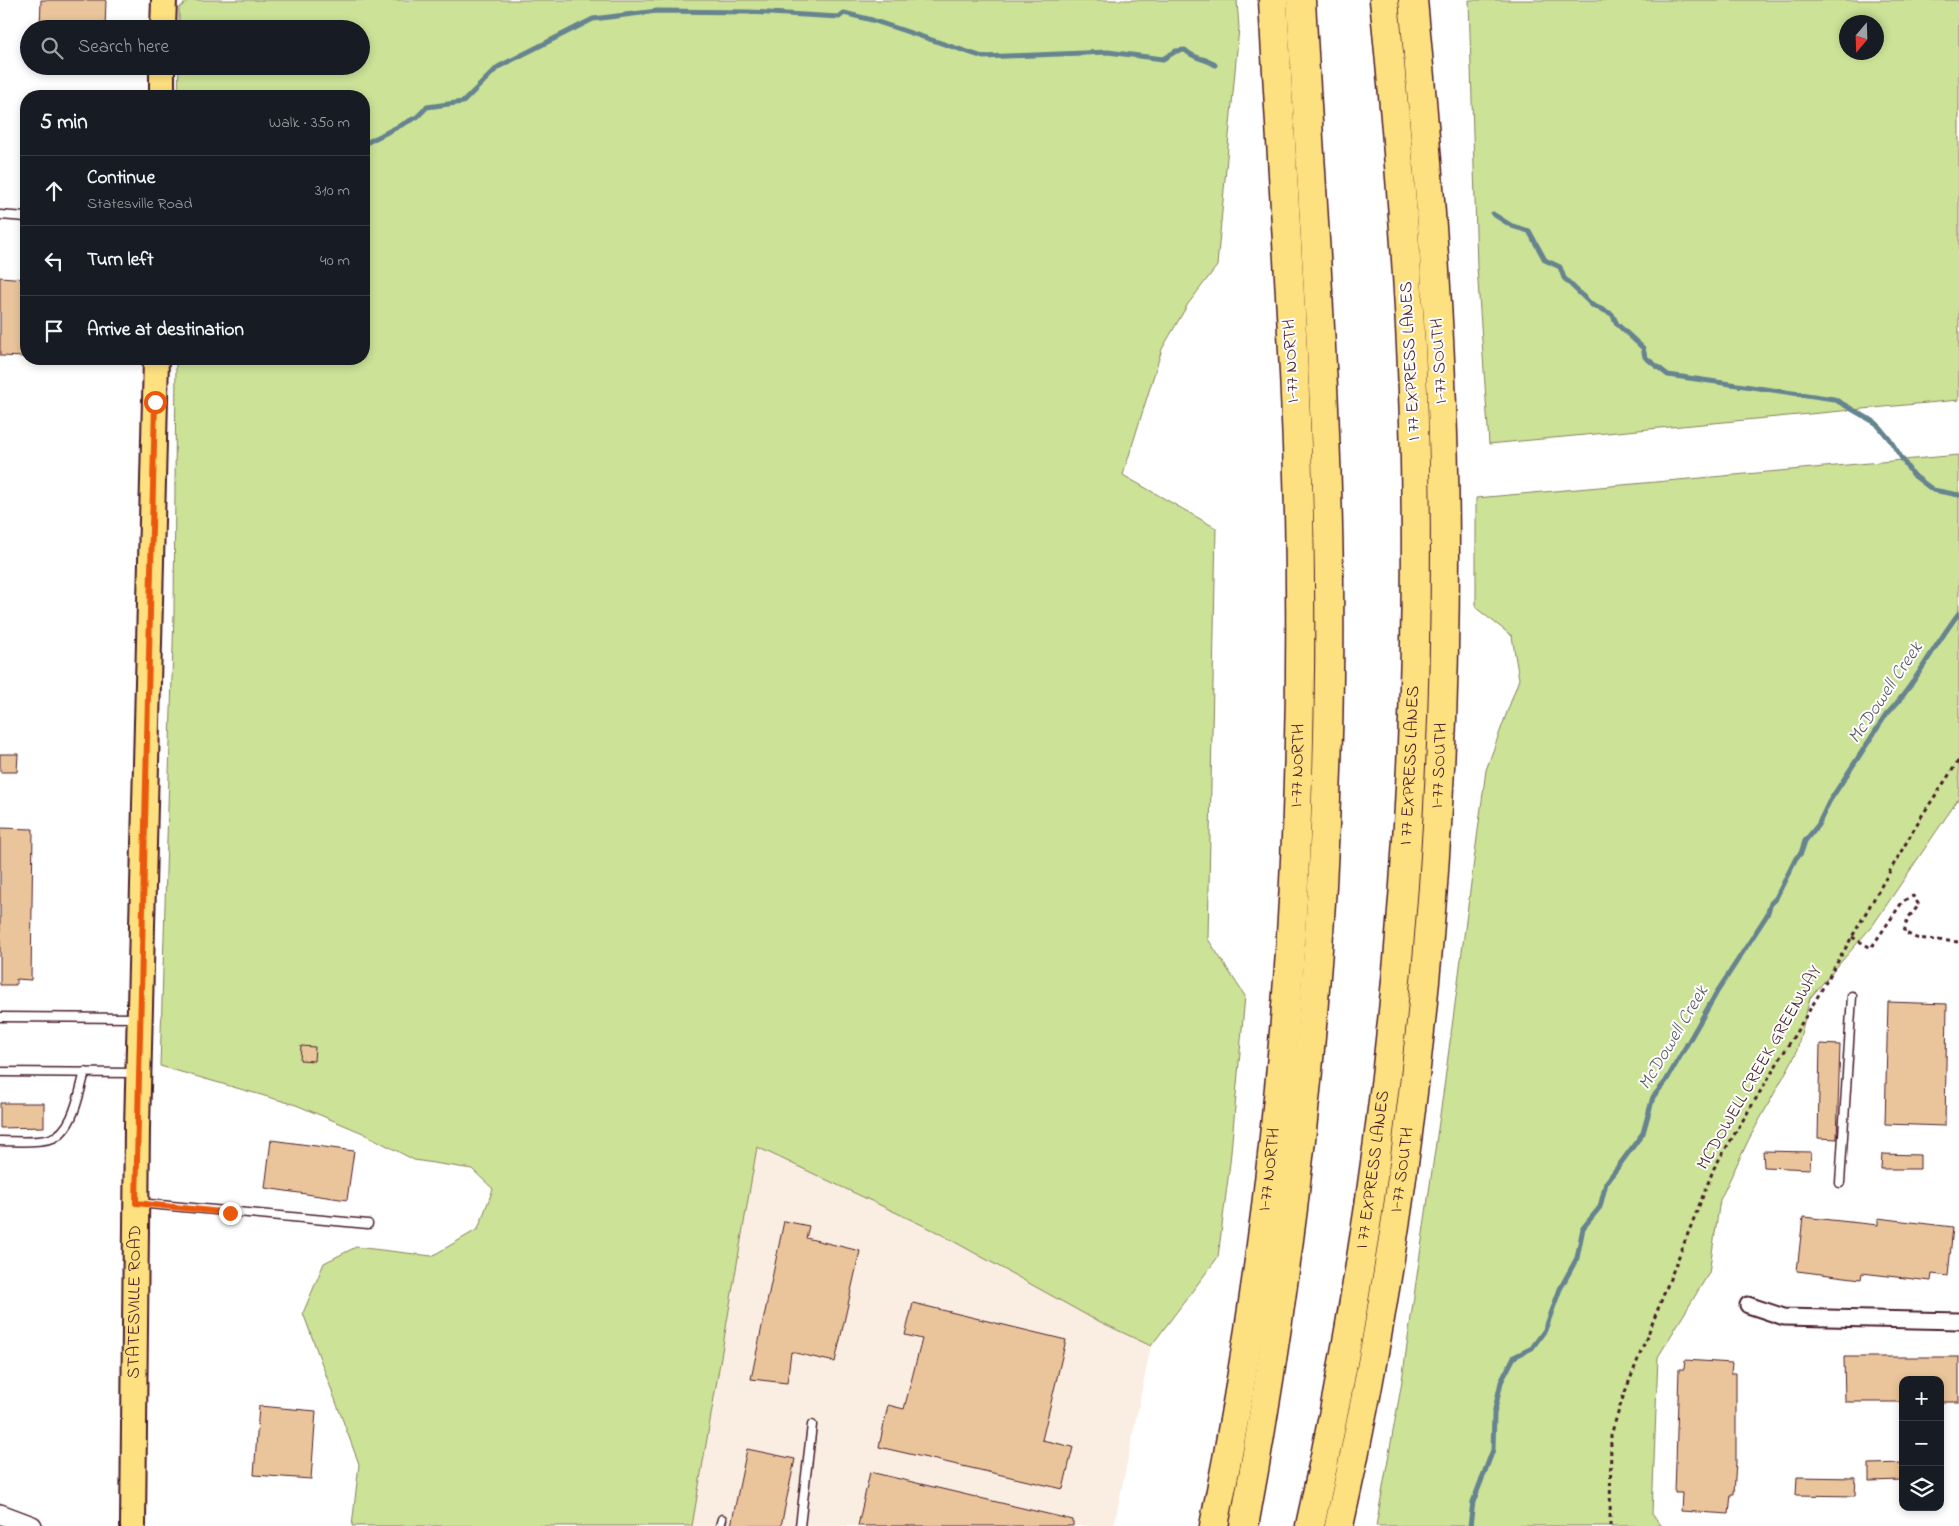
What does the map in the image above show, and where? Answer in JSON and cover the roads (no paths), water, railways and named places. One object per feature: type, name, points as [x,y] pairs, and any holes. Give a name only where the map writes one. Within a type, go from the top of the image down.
[{"type":"highway","name":"I-77 NORTH","points":[[1214,1526],[1248,1334],[1270,1175],[1283,1053],[1296,844],[1300,675],[1298,487],[1273,0]]},
{"type":"highway","points":[[1244,1526],[1264,1414],[1290,1244],[1311,1056],[1324,855],[1329,580],[1322,390],[1301,0]]},
{"type":"highway","name":"I 77 EXPRESS LANES","points":[[1310,1526],[1352,1314],[1380,1128],[1399,941],[1412,752],[1416,554],[1412,365],[1401,185],[1384,0]]},
{"type":"highway","name":"I-77 SOUTH","points":[[1339,1526],[1376,1338],[1408,1132],[1428,943],[1440,753],[1445,555],[1440,364],[1428,174],[1413,0]]},
{"type":"main road","points":[[163,20],[164,0]]},
{"type":"main road","points":[[162,75],[162,90]]},
{"type":"main road","name":"STATESVILLE ROAD","points":[[133,1526],[139,1018],[156,365]]},
{"type":"street","points":[[1748,1305],[1784,1317],[1959,1321]]},
{"type":"street","points":[[0,1514],[32,1526]]},
{"type":"lane","points":[[0,215],[20,217]]},
{"type":"lane","points":[[1840,1184],[1852,996]]},
{"type":"lane","points":[[0,1016],[139,1018]]},
{"type":"lane","points":[[0,1072],[138,1073]]},
{"type":"lane","points":[[0,1141],[41,1140],[58,1135],[71,1118],[85,1072]]},
{"type":"lane","points":[[136,1203],[368,1224]]},
{"type":"lane","points":[[800,1526],[812,1425]]},
{"type":"waterway","points":[[370,141],[417,117],[427,107],[463,102],[498,67],[593,19],[657,11],[750,12],[839,17],[844,13],[872,20],[983,57],[1108,52],[1163,59],[1176,51],[1185,50],[1193,56],[1215,65]]},
{"type":"waterway","points":[[1493,214],[1512,226],[1529,231],[1545,260],[1560,267],[1564,278],[1592,305],[1612,314],[1617,324],[1643,348],[1645,357],[1668,375],[1834,399],[1876,423],[1890,440],[1912,474],[1933,490],[1959,495]]},
{"type":"waterway","name":"McDowell Creek","points":[[1470,1526],[1473,1502],[1493,1450],[1494,1414],[1501,1382],[1514,1357],[1532,1348],[1545,1330],[1560,1289],[1577,1258],[1583,1228],[1600,1207],[1606,1183],[1643,1133],[1653,1097],[1666,1081],[1717,992],[1767,915],[1771,903],[1776,898],[1796,858],[1801,853],[1805,841],[1818,825],[1829,802],[1886,715],[1906,692],[1959,613]]}]
